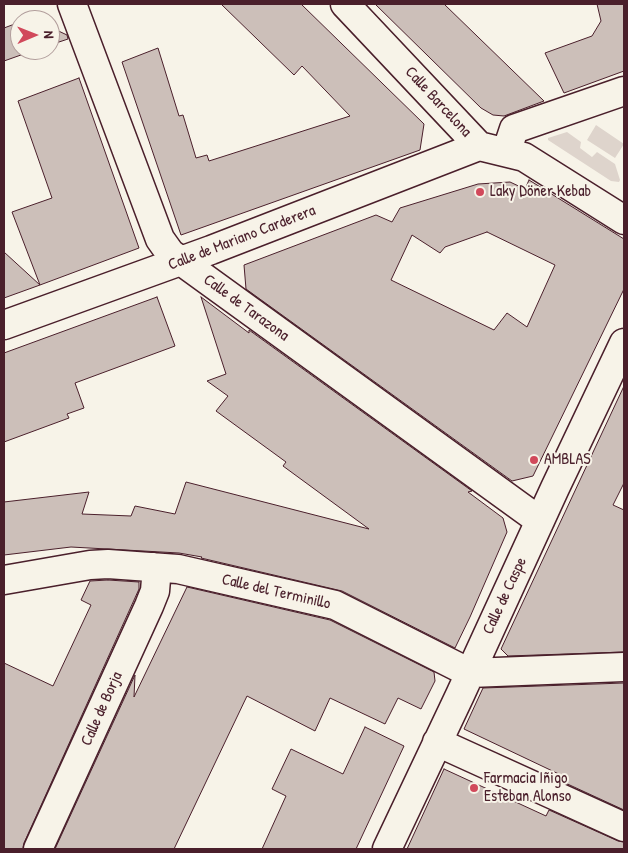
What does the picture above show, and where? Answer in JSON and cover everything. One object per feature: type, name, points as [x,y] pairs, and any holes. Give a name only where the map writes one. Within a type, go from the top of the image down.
[{"type":"street","name":"Calle de Tarazona","points":[[72,4],[160,239],[170,253],[540,520]]},
{"type":"street","name":"Calle Barcelona","points":[[345,4],[479,146],[524,157],[624,220]]},
{"type":"street","points":[[510,141],[514,129],[624,91]]},
{"type":"street","name":"Calle de Mariano Carderera","points":[[4,325],[182,261],[479,146]]},
{"type":"street","name":"Calle de Caspe","points":[[387,849],[624,344]]},
{"type":"street","name":"Calle del Terminillo","points":[[4,580],[90,565],[108,564],[166,568],[335,605],[471,672],[624,667]]},
{"type":"street","name":"Calle de Borja","points":[[38,849],[149,606],[155,591],[156,579],[166,568]]},
{"type":"street","points":[[438,742],[624,827]]},
{"type":"shaded area","points":[[596,125],[624,144],[615,158],[587,140]]},
{"type":"shaded area","points":[[567,132],[581,142],[580,148],[592,157],[597,152],[615,164],[619,182],[611,181],[548,140],[548,138]]},
{"type":"building","points":[[221,4],[301,4],[424,124],[420,150],[181,235],[122,62],[158,48],[179,116],[183,115],[196,158],[207,155],[209,161],[350,116],[302,66],[294,75]]},
{"type":"building","points":[[375,4],[444,4],[544,101],[504,116],[493,115],[481,108]]},
{"type":"building","points":[[597,4],[624,4],[624,71],[564,93],[545,53],[592,36],[601,21]]},
{"type":"building","points":[[10,26],[10,59],[4,61],[4,28]]},
{"type":"building","points":[[60,32],[67,35],[68,39],[60,42]]},
{"type":"building","points":[[79,78],[139,248],[40,285],[12,212],[52,198],[18,101]]},
{"type":"building","points":[[529,180],[624,239],[624,289],[533,476],[512,481],[246,289],[244,265],[376,215],[392,222],[400,208],[478,184],[510,182],[525,189]],"holes":[[[487,232],[555,265],[527,327],[507,313],[494,330],[391,280],[412,235],[440,253],[445,247]]]},
{"type":"building","points":[[4,252],[40,285],[4,298]]},
{"type":"building","points":[[157,297],[175,346],[75,383],[84,408],[67,414],[69,418],[4,442],[4,353]]},
{"type":"building","points":[[201,297],[472,491],[468,492],[503,518],[507,532],[455,648],[342,591],[202,557],[179,553],[71,547],[4,555],[4,502],[89,492],[82,514],[131,516],[135,506],[175,514],[186,482],[369,529],[283,466],[286,462],[216,411],[228,396],[207,381],[226,374]]},
{"type":"building","points":[[624,386],[624,483],[613,505],[624,510],[624,652],[508,656],[501,649]]},
{"type":"building","points":[[90,581],[139,582],[139,589],[24,843],[23,849],[4,849],[4,663],[53,686],[91,605],[81,600]]},
{"type":"building","points":[[187,587],[330,620],[434,672],[435,681],[421,709],[398,698],[385,724],[330,698],[315,731],[247,696],[174,849],[55,849],[135,675],[134,697]]},
{"type":"building","points":[[624,683],[624,810],[561,781],[563,776],[464,729],[483,688]]},
{"type":"building","points":[[365,727],[404,746],[356,849],[262,849],[286,796],[272,789],[291,749],[343,774]]},
{"type":"building","points":[[444,769],[546,816],[549,810],[624,842],[624,849],[407,849]]},
{"type":"place","name":"Laky Döner Kebab","points":[[480,192]]},
{"type":"place","name":"AMBLAS","points":[[534,460]]},
{"type":"place","name":"Farmacia Iñigo Esteban Alonso","points":[[474,788]]}]
